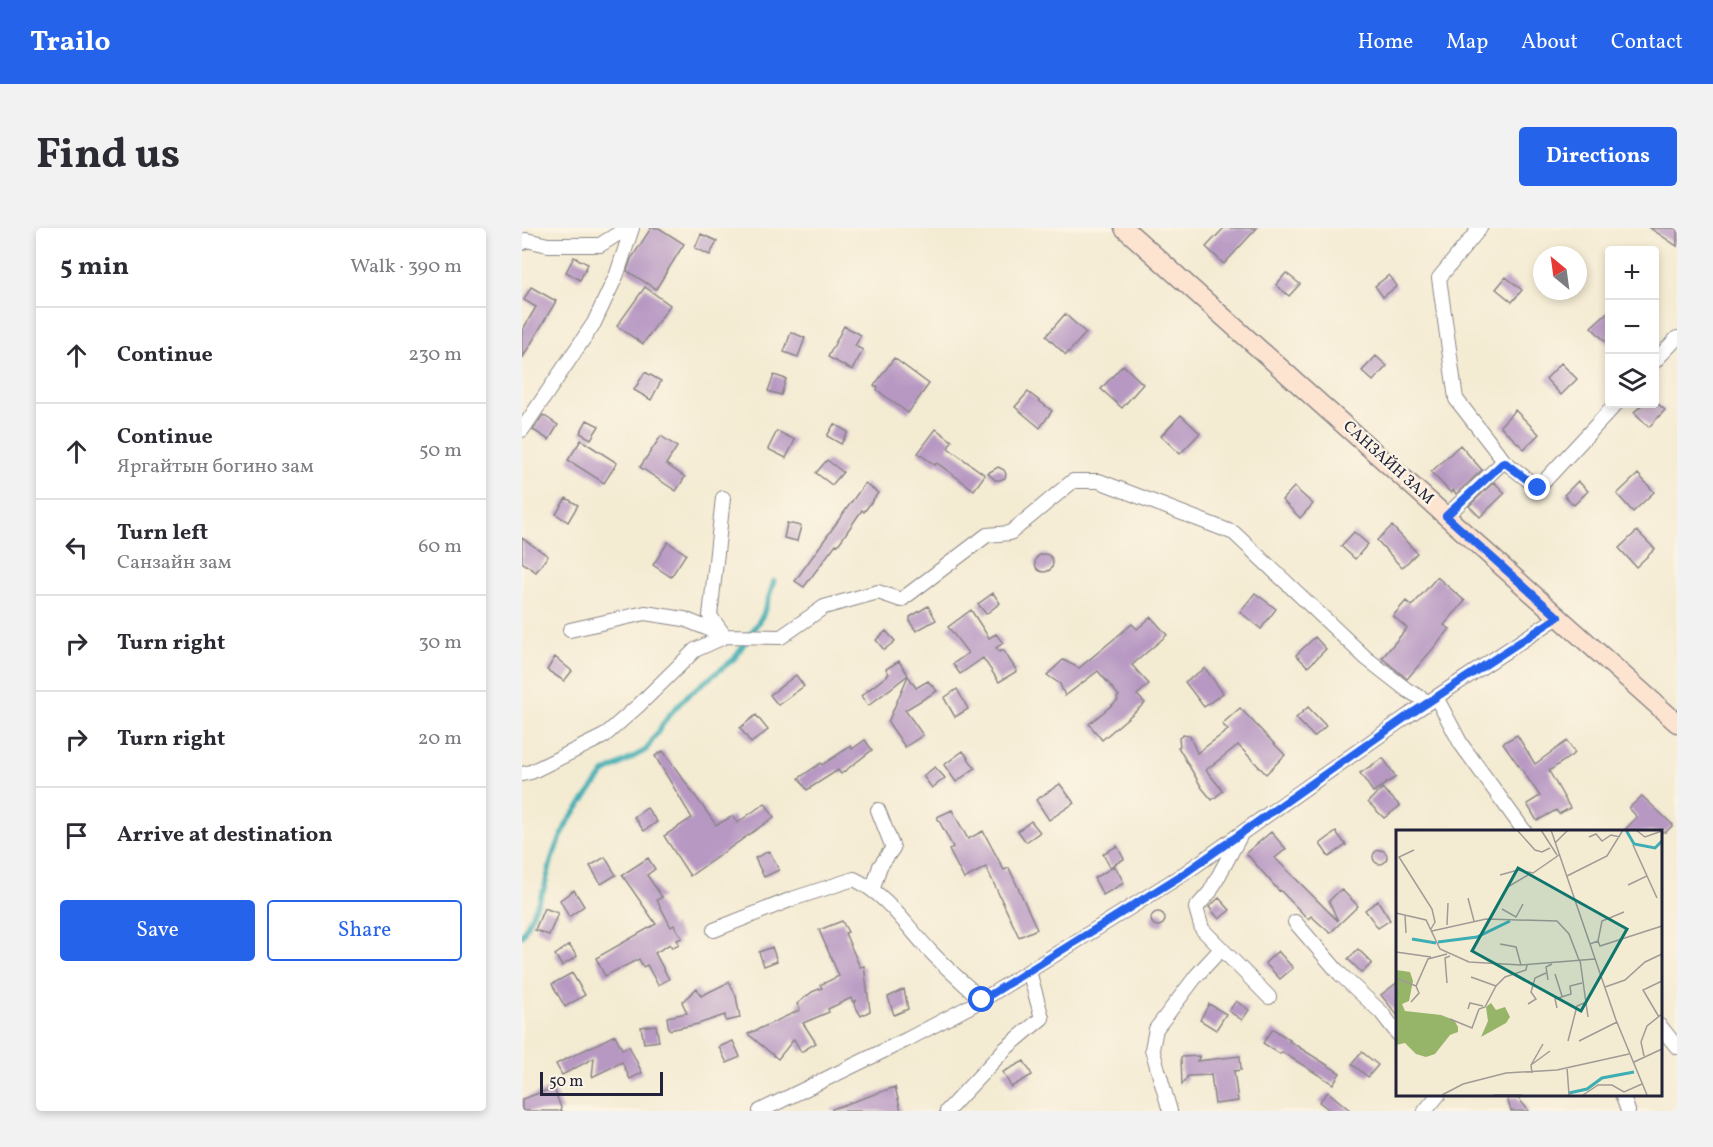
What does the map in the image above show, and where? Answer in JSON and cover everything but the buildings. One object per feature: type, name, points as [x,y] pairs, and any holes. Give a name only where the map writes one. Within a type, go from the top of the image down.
[{"type":"main road","name":"САНЗАЙН ЗАМ","points":[[1124,228],[1677,723]]},
{"type":"street","points":[[522,243],[526,240],[548,245],[600,245],[627,228]]},
{"type":"street","points":[[522,430],[594,323],[617,274],[632,228]]},
{"type":"street","points":[[1480,228],[1438,278],[1455,399],[1504,462],[1538,488],[1612,408]]},
{"type":"street","points":[[1659,357],[1677,338]]},
{"type":"street","points":[[1446,516],[1504,462]]},
{"type":"street","points":[[570,630],[645,613],[684,619],[726,636],[781,637],[824,607],[878,592],[901,600],[987,535],[1010,533],[1073,481],[1099,481],[1234,533],[1365,658],[1407,690],[1432,700],[1524,830]]},
{"type":"street","points":[[723,498],[710,615],[726,636]]},
{"type":"street","points":[[760,1111],[908,1039],[982,1000],[1029,971],[1185,873],[1432,700],[1558,617]]},
{"type":"street","points":[[522,774],[531,772],[604,736],[695,650],[726,636]]},
{"type":"street","points":[[873,888],[880,866],[893,848],[878,810]]},
{"type":"street","points":[[1242,833],[1210,892],[1196,908],[1202,929],[1269,997]]},
{"type":"street","points":[[714,930],[792,898],[854,879],[873,888],[905,920],[930,951],[982,1000]]},
{"type":"street","points":[[1295,922],[1340,974],[1381,1012],[1396,1031]]},
{"type":"street","points":[[1170,1111],[1152,1049],[1156,1029],[1197,975],[1221,950]]},
{"type":"street","points":[[947,1111],[1005,1049],[1042,1018],[1029,971]]},
{"type":"street","points":[[1662,1027],[1677,1047]]},
{"type":"street","points":[[1425,1111],[1438,1096]]},
{"type":"street","points":[[1622,1096],[1628,1111]]},
{"type":"waterway","points":[[522,936],[544,889],[552,858],[567,823],[604,773],[646,750],[669,715],[688,695],[734,659],[763,615],[774,581]]},
{"type":"route","points":[[982,1000],[1185,873],[1406,717],[1558,617],[1446,516],[1504,462],[1538,488]]}]
